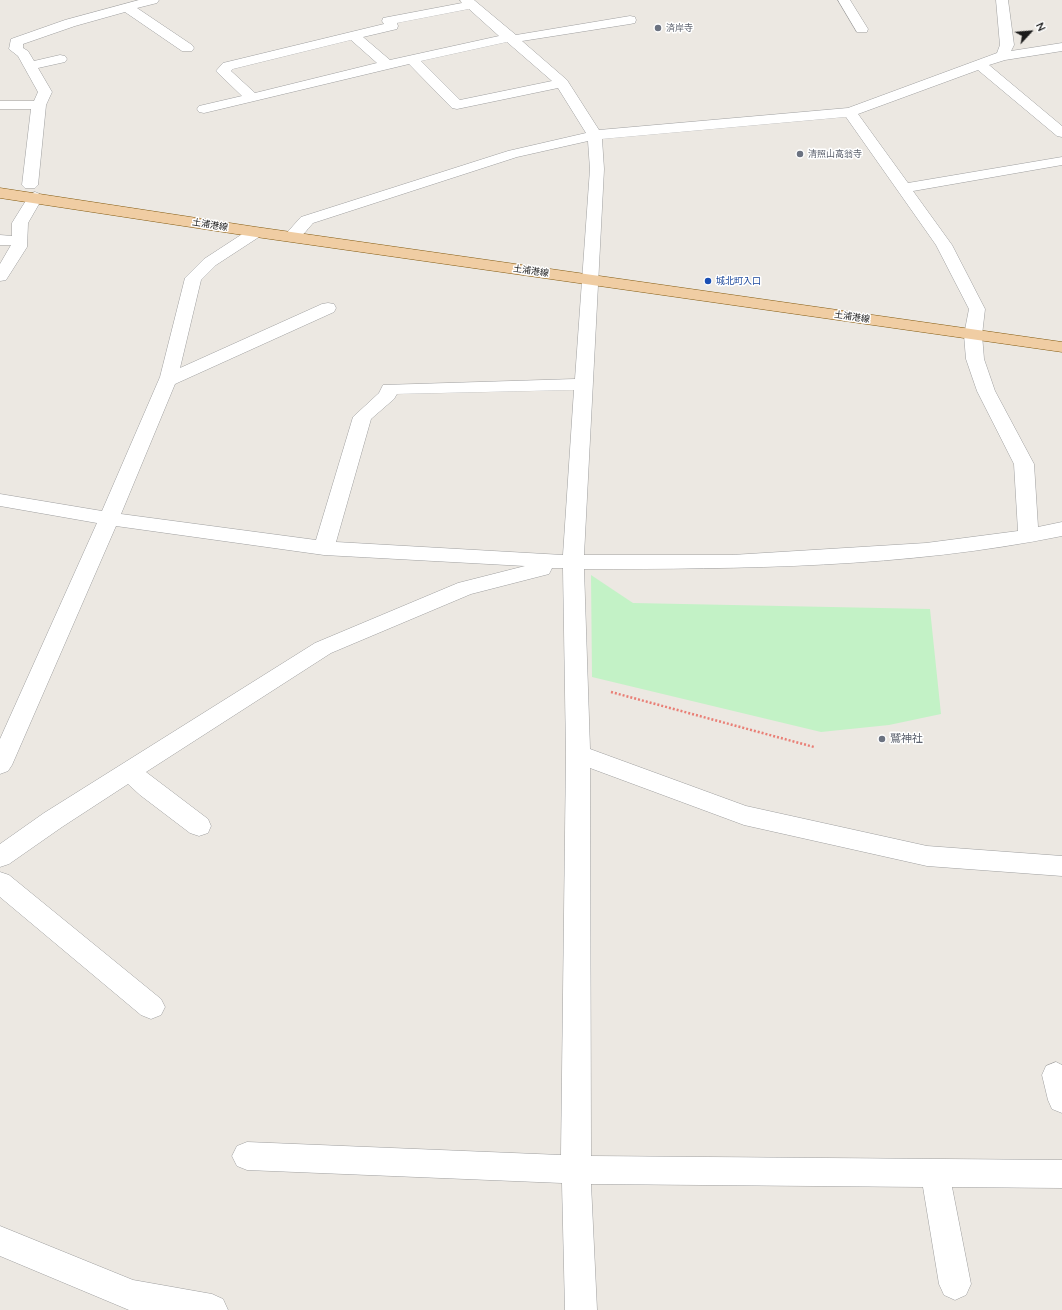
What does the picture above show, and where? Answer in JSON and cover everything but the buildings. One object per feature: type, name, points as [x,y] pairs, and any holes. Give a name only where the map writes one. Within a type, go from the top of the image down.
[{"type":"main road","name":"土浦港線","points":[[0,192],[33,191],[256,232],[1062,347]]},
{"type":"street","points":[[0,276],[19,247],[20,223],[33,191],[39,105],[45,92],[23,54],[16,48],[16,42],[70,23],[153,0]]},
{"type":"street","points":[[844,0],[862,29]]},
{"type":"street","points":[[1002,0],[1007,45],[1002,56]]},
{"type":"street","points":[[252,97],[223,71],[228,66],[392,26],[388,21],[469,2],[562,83],[594,135],[597,169],[589,279],[573,562],[578,754],[576,1170],[581,1310]]},
{"type":"street","points":[[127,7],[187,48]]},
{"type":"street","points":[[204,109],[412,59],[512,38],[630,20]]},
{"type":"street","points":[[352,35],[387,65]]},
{"type":"street","points":[[291,237],[307,220],[513,154],[594,135],[850,112],[1002,56],[1062,47]]},
{"type":"street","points":[[32,68],[60,59]]},
{"type":"street","points":[[412,59],[457,105],[562,83]]},
{"type":"street","points":[[979,64],[1062,133]]},
{"type":"street","points":[[0,106],[39,105]]},
{"type":"street","points":[[850,112],[944,245],[977,309],[973,335],[975,359],[986,391],[1024,464],[1028,536]]},
{"type":"street","points":[[903,188],[1062,161]]},
{"type":"street","points":[[0,765],[109,519],[167,380],[193,278],[210,262],[256,232]]},
{"type":"street","points":[[0,240],[20,241]]},
{"type":"street","points":[[167,380],[328,308]]},
{"type":"street","points":[[324,548],[362,417],[388,395],[389,389],[583,384]]},
{"type":"street","points":[[0,500],[109,519],[324,548],[573,562],[732,562],[926,550],[1028,536],[1062,529]]},
{"type":"street","points":[[0,857],[53,820],[324,648],[465,588],[513,575],[573,562]]},
{"type":"street","points":[[578,754],[744,815],[927,856],[1062,866]]},
{"type":"street","points":[[130,771],[148,788],[199,826]]},
{"type":"street","points":[[0,882],[151,1008]]},
{"type":"street","points":[[247,1156],[576,1170],[1062,1174]]},
{"type":"street","points":[[935,1173],[955,1284]]},
{"type":"street","points":[[0,1241],[133,1296],[212,1310]]},
{"type":"path","points":[[576,683],[814,747]]},
{"type":"green space","points":[[591,575],[633,603],[930,609],[941,714],[889,725],[821,732],[592,677]]},
{"type":"place","name":"済岸寺","points":[[658,28]]},
{"type":"place","name":"清照山高翁寺","points":[[800,154]]},
{"type":"place","name":"城北町入口","points":[[708,281]]},
{"type":"place","name":"鷲神社","points":[[882,739]]}]
